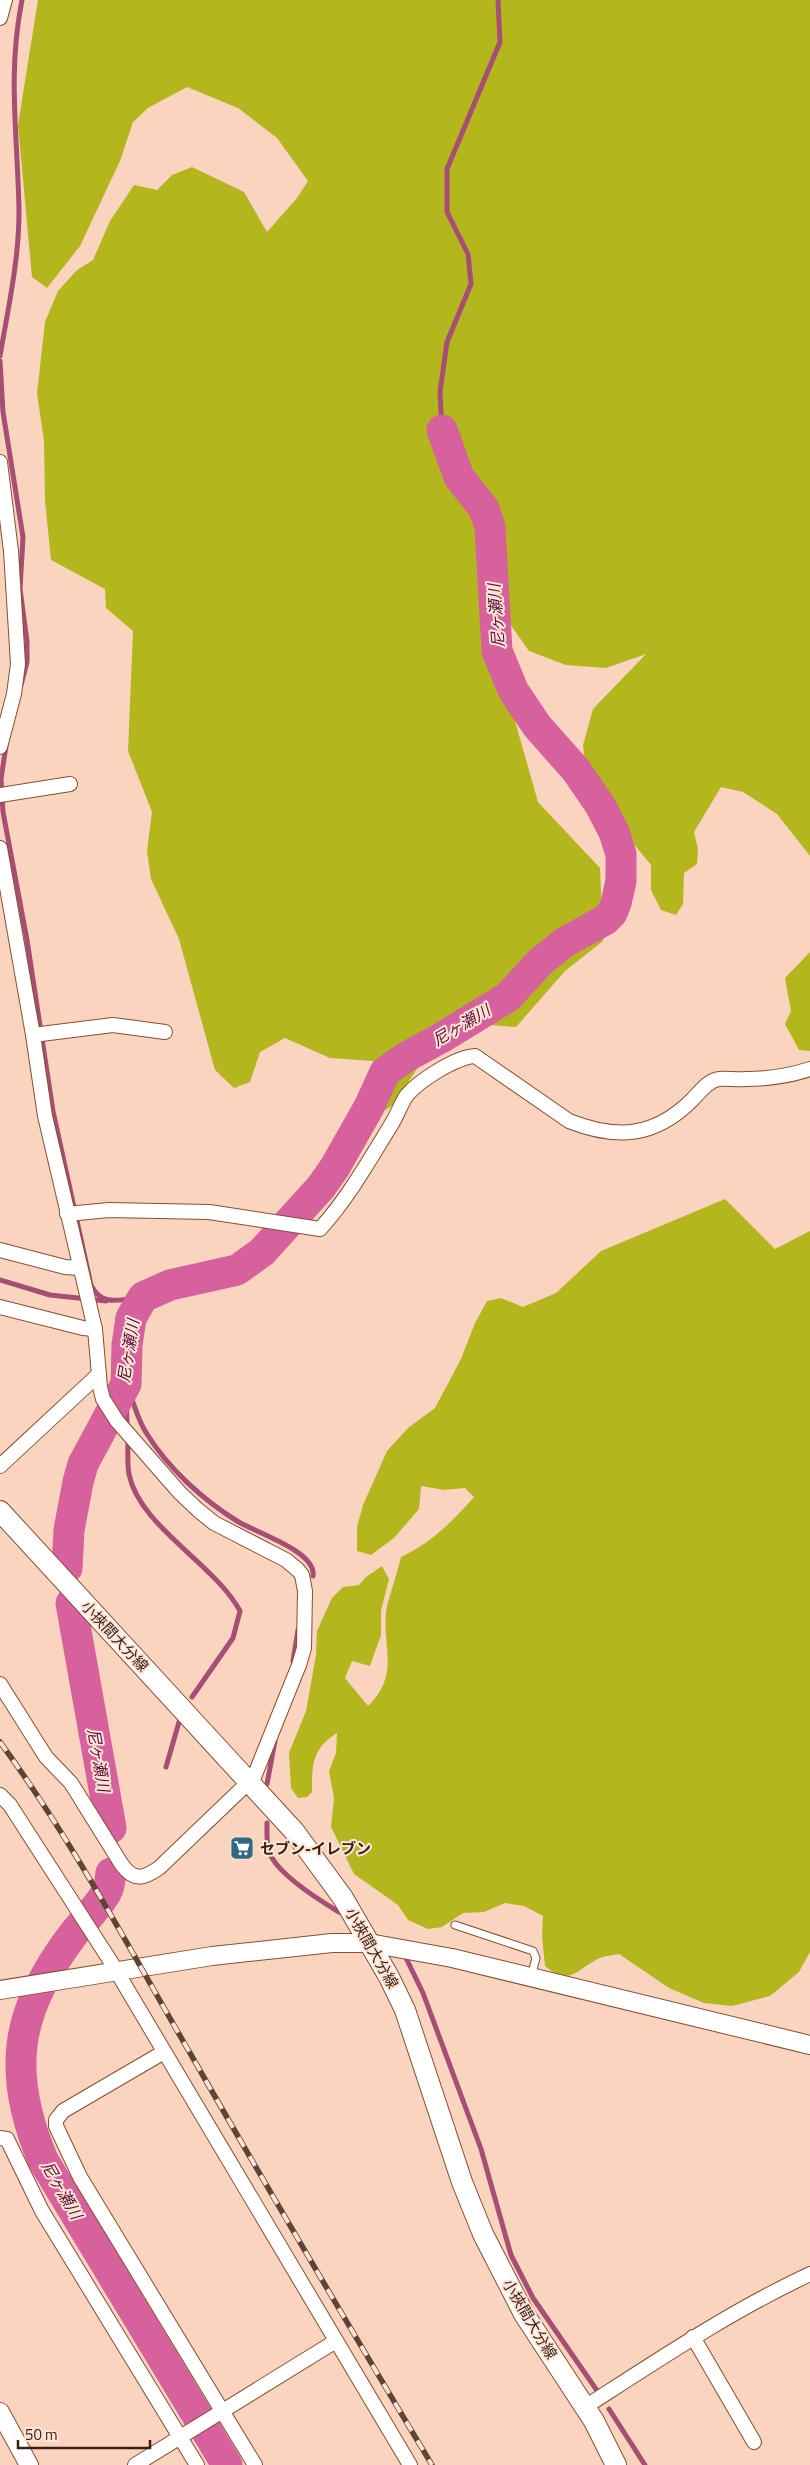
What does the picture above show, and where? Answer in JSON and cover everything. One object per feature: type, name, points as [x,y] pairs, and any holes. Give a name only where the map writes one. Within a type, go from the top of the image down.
[{"type":"main road","name":"小挾間大分線","points":[[0,1511],[314,1855],[343,1898],[396,1990],[414,2033],[462,2182],[483,2234],[524,2314],[585,2407],[616,2465]]},
{"type":"street","points":[[0,18],[6,0]]},
{"type":"street","points":[[0,462],[11,551],[18,664],[14,694],[0,747]]},
{"type":"street","points":[[0,795],[70,784]]},
{"type":"street","points":[[0,848],[33,1035],[45,1116],[79,1268],[95,1329],[100,1387],[106,1407],[180,1493],[207,1518],[222,1528],[292,1564],[302,1575],[304,1583],[304,1648],[257,1773],[250,1783],[159,1868],[143,1878],[132,1876],[122,1865],[71,1783],[46,1757],[0,1684]]},
{"type":"street","points":[[33,1035],[113,1025],[165,1032]]},
{"type":"street","points":[[67,1214],[109,1210],[185,1211],[276,1221],[320,1229],[337,1210],[396,1117],[406,1096],[421,1081],[465,1056],[475,1056],[569,1121],[608,1132],[632,1132],[655,1127],[678,1114],[710,1083],[718,1078],[759,1079],[788,1076],[810,1069]]},
{"type":"street","points":[[0,1250],[65,1267],[79,1268]]},
{"type":"street","points":[[0,1307],[83,1328],[95,1329]]},
{"type":"street","points":[[0,1466],[99,1374]]},
{"type":"street","points":[[0,1795],[10,1805],[116,1971],[410,2465]]},
{"type":"street","points":[[0,1990],[176,1961],[304,1945],[369,1943],[417,1950],[810,2045]]},
{"type":"street","points":[[164,2052],[62,2111],[56,2120],[56,2126],[80,2177],[255,2465]]},
{"type":"street","points":[[0,2138],[6,2138],[47,2218],[197,2465]]},
{"type":"street","points":[[585,2407],[693,2337],[758,2299],[810,2274]]},
{"type":"street","points":[[693,2337],[754,2442]]},
{"type":"street","points":[[135,2465],[336,2341]]},
{"type":"street","points":[[0,2412],[29,2465]]},
{"type":"lane","points":[[455,1925],[533,1951],[536,1958],[531,1977]]},
{"type":"shaded area","points":[[38,0],[810,0],[810,856],[777,814],[743,792],[721,787],[694,832],[698,849],[697,864],[684,873],[683,904],[676,915],[661,910],[651,890],[651,865],[615,821],[586,776],[583,745],[593,709],[646,654],[606,668],[566,665],[529,651],[505,617],[504,648],[513,714],[538,802],[600,868],[603,941],[565,971],[516,1027],[448,1022],[393,1105],[377,1116],[372,1099],[373,1061],[330,1058],[285,1038],[260,1052],[250,1082],[234,1088],[215,1070],[179,939],[151,879],[147,851],[152,812],[128,751],[133,631],[106,608],[105,589],[51,560],[45,501],[44,441],[37,393],[45,322],[58,291],[77,270],[93,260],[110,221],[134,185],[157,190],[172,175],[192,167],[244,192],[267,232],[297,198],[308,181],[277,138],[238,108],[187,87],[148,108],[133,122],[120,161],[80,246],[47,288],[32,277],[18,125]]},
{"type":"shaded area","points":[[810,952],[810,1051],[799,1050],[785,1024],[791,1011],[785,978]]},
{"type":"shaded area","points":[[725,1199],[775,1249],[810,1231],[810,1952],[799,1972],[770,1996],[732,2006],[704,2003],[669,1988],[619,1954],[600,1958],[568,1976],[554,1972],[545,1966],[542,1936],[543,1916],[524,1906],[505,1903],[484,1912],[463,1913],[442,1927],[428,1929],[408,1920],[398,1905],[354,1874],[331,1827],[334,1798],[329,1771],[336,1753],[337,1733],[318,1751],[313,1765],[312,1792],[307,1797],[298,1798],[291,1788],[289,1753],[306,1711],[316,1655],[317,1631],[332,1598],[343,1587],[359,1585],[366,1577],[382,1566],[389,1579],[381,1611],[381,1635],[370,1666],[352,1661],[345,1678],[368,1706],[378,1694],[387,1670],[387,1606],[401,1557],[422,1545],[440,1531],[474,1497],[465,1488],[444,1490],[421,1486],[419,1509],[394,1538],[371,1555],[357,1551],[357,1527],[363,1505],[387,1451],[408,1428],[435,1408],[461,1359],[475,1323],[487,1301],[501,1298],[523,1307],[556,1293],[601,1251]]},
{"type":"waterway","points":[[0,356],[19,230],[14,81],[15,54],[22,0]]},
{"type":"waterway","points":[[442,430],[440,392],[447,342],[471,284],[468,254],[447,212],[447,169],[500,42],[498,0]]},
{"type":"waterway","points":[[0,361],[3,412],[23,537],[20,589],[27,641],[27,662],[21,685]]},
{"type":"waterway","name":"尼ヶ瀬川","points":[[67,1568],[69,1530],[83,1464],[126,1384],[127,1345],[131,1318],[143,1297],[170,1285],[237,1270],[262,1252],[321,1187],[335,1167],[369,1107],[385,1072],[406,1057],[508,997],[540,962],[565,942],[605,920],[612,913],[616,903],[621,881],[621,854],[614,832],[600,805],[576,770],[537,726],[513,690],[497,651],[490,527],[484,509],[459,477],[442,430]]},
{"type":"waterway","points":[[6,746],[1,779],[3,812],[27,940],[53,1111],[91,1285],[101,1297],[107,1299],[120,1300],[143,1297]]},
{"type":"waterway","points":[[0,1280],[50,1295],[106,1301]]},
{"type":"waterway","points":[[126,1384],[127,1428]]},
{"type":"waterway","points":[[128,1389],[144,1429],[176,1471],[224,1513],[283,1543],[305,1558],[312,1567],[313,1576]]},
{"type":"waterway","points":[[128,1439],[129,1474],[136,1493],[147,1511],[228,1593],[240,1611],[233,1638],[192,1697]]},
{"type":"waterway","name":"尼ヶ瀬川","points":[[71,1603],[111,1828]]},
{"type":"waterway","points":[[293,1661],[298,1630]]},
{"type":"waterway","points":[[166,1767],[179,1722]]},
{"type":"waterway","points":[[267,1784],[275,1741]]},
{"type":"waterway","points":[[267,1823],[269,1849],[272,1858],[278,1866],[302,1888],[339,1912]]},
{"type":"waterway","name":"尼ヶ瀬川","points":[[111,1873],[109,1887],[104,1897],[72,1936],[38,1990],[28,2017],[22,2043],[21,2070],[24,2098],[31,2128],[43,2160],[227,2465]]},
{"type":"waterway","points":[[406,1958],[423,1993],[481,2149],[511,2255],[533,2298],[598,2392]]},
{"type":"waterway","points":[[609,2409],[645,2465]]},
{"type":"railway","points":[[0,1742],[76,1856],[280,2208],[432,2465]]},
{"type":"place","name":"セブン-イレブン","points":[[242,1848]]}]
